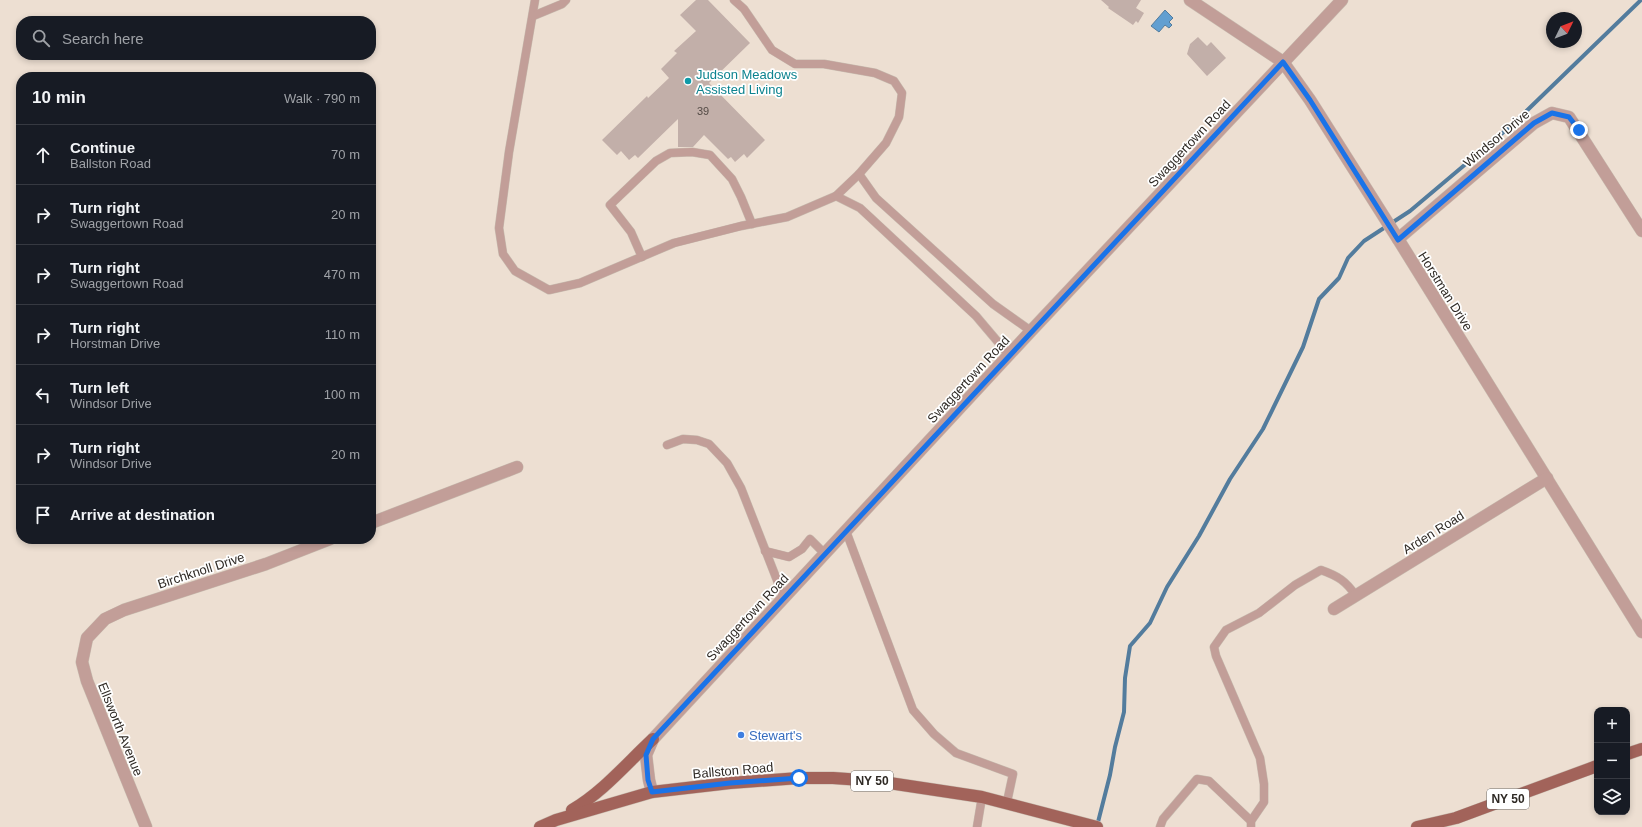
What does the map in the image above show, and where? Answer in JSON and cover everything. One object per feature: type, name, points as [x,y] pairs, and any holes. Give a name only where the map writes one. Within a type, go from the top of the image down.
[{"type":"main road","points":[[556,820],[584,803],[653,739]]},
{"type":"main road","points":[[1630,753],[1642,749]]},
{"type":"main road","name":"NY 50","points":[[1417,827],[1456,818],[1594,767]]},
{"type":"main road","name":"Ballston Road","points":[[540,827],[556,820],[627,798],[652,792],[738,782],[799,778],[833,778],[876,781],[982,797],[1007,802],[1092,826]]},
{"type":"street","name":"Horstman Drive","points":[[1190,0],[1283,62],[1310,100],[1642,632]]},
{"type":"street","name":"Swaggertown Road","points":[[652,792],[648,780],[646,755],[653,739],[1031,331],[1342,0]]},
{"type":"street","name":"Windsor Drive","points":[[1398,240],[1534,123],[1552,113],[1569,117],[1642,231]]},
{"type":"street","points":[[376,521],[517,467]]},
{"type":"street","name":"Arden Road","points":[[1334,610],[1547,478]]},
{"type":"street","name":"Birchknoll Drive","points":[[87,638],[105,620],[124,610],[266,564],[317,544]]},
{"type":"street","name":"Ellsworth Avenue","points":[[87,638],[82,662],[87,681],[146,827]]},
{"type":"lane","points":[[535,0],[509,152],[499,228],[503,254],[515,272],[549,290],[580,282],[674,243],[787,217],[836,196],[859,174],[886,143],[899,117],[902,93],[894,81],[875,72],[824,64],[795,64],[772,50],[744,9],[734,0]]},
{"type":"lane","points":[[533,16],[562,4],[566,0]]},
{"type":"lane","points":[[642,257],[631,232],[610,205],[656,161],[670,153],[692,152],[710,155],[732,179],[752,224]]},
{"type":"lane","points":[[859,174],[876,198],[993,304],[1031,331]]},
{"type":"lane","points":[[836,196],[860,208],[976,316],[1009,355]]},
{"type":"lane","points":[[667,445],[683,439],[697,440],[709,444],[727,463],[741,488],[784,598]]},
{"type":"lane","points":[[846,531],[913,710],[934,734],[956,753],[1013,774],[1007,802]]},
{"type":"lane","points":[[765,551],[789,557],[802,549],[810,539],[825,554]]},
{"type":"lane","points":[[1160,827],[1163,819],[1197,779],[1209,781],[1251,824],[1264,802],[1264,784],[1260,758],[1216,656],[1214,647],[1226,630],[1259,613],[1295,585],[1321,570],[1339,577],[1351,588],[1356,596]]},
{"type":"lane","points":[[977,827],[982,797]]},
{"type":"water","points":[[1165,10],[1173,18],[1169,22],[1172,25],[1169,28],[1165,25],[1159,32],[1151,26]]},
{"type":"building","name":"Judson Meadows Assisted Living","points":[[696,0],[708,0],[750,43],[709,83],[765,140],[747,158],[744,154],[735,162],[731,157],[728,159],[704,135],[693,147],[678,147],[678,119],[638,158],[635,155],[629,160],[621,151],[617,155],[602,140],[647,96],[648,98],[669,78],[661,69],[677,53],[674,51],[696,31],[680,15]]},
{"type":"building","points":[[1101,0],[1141,0],[1136,8],[1144,13],[1138,23],[1136,21],[1133,25],[1108,8],[1109,7]]},
{"type":"building","points":[[1198,37],[1207,46],[1211,42],[1226,58],[1207,76],[1187,54],[1190,44]]},
{"type":"waterway","points":[[1097,826],[1124,712],[1125,678],[1130,646],[1150,623],[1167,587],[1199,536],[1230,479],[1263,429],[1303,347],[1319,299],[1339,278],[1348,258],[1364,241],[1410,211],[1512,125],[1641,0]]},
{"type":"place","name":"Judson Meadows Assisted Living","points":[[688,81]]},
{"type":"place","name":"Stewart's","points":[[741,735]]},
{"type":"route","points":[[799,778],[730,783],[652,792],[648,780],[646,755],[653,739],[1031,331],[1283,62],[1310,100],[1398,240],[1534,123],[1552,113],[1569,117],[1579,130]]}]
